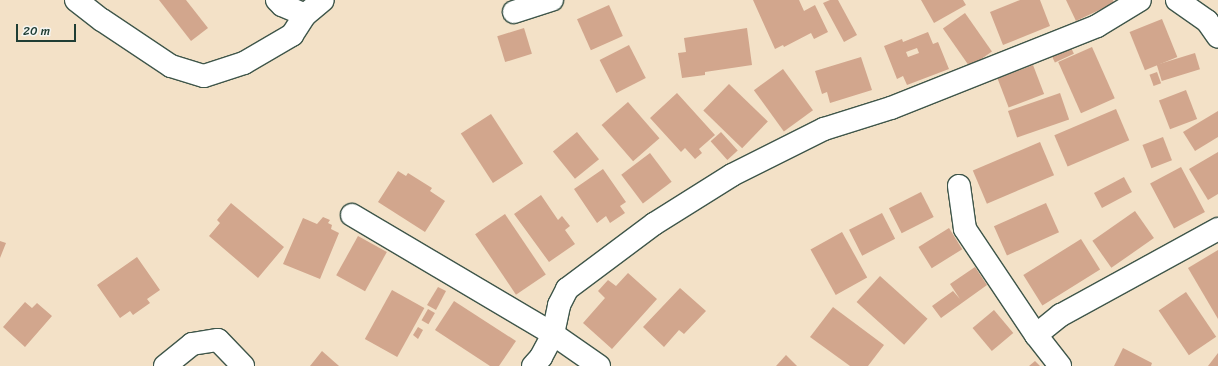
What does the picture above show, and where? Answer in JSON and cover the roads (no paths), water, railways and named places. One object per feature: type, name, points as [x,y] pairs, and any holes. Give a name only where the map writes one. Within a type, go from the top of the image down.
[{"type":"street","points":[[76,0],[102,20],[171,66],[204,76],[244,63],[292,35],[305,15],[323,0]]},
{"type":"street","points":[[277,0],[282,5],[305,15]]},
{"type":"street","points":[[514,12],[552,0]]},
{"type":"street","points":[[533,366],[541,357],[553,334],[559,305],[567,289],[654,224],[732,175],[824,129],[891,108],[1097,26],[1140,0]]},
{"type":"street","points":[[1177,0],[1207,21],[1218,37]]},
{"type":"street","points":[[959,186],[965,229],[1036,336],[1060,366]]},
{"type":"street","points":[[352,215],[553,334],[599,366]]},
{"type":"street","points":[[1036,336],[1061,315],[1218,230]]},
{"type":"street","points":[[164,366],[192,344],[218,340],[243,366]]}]
